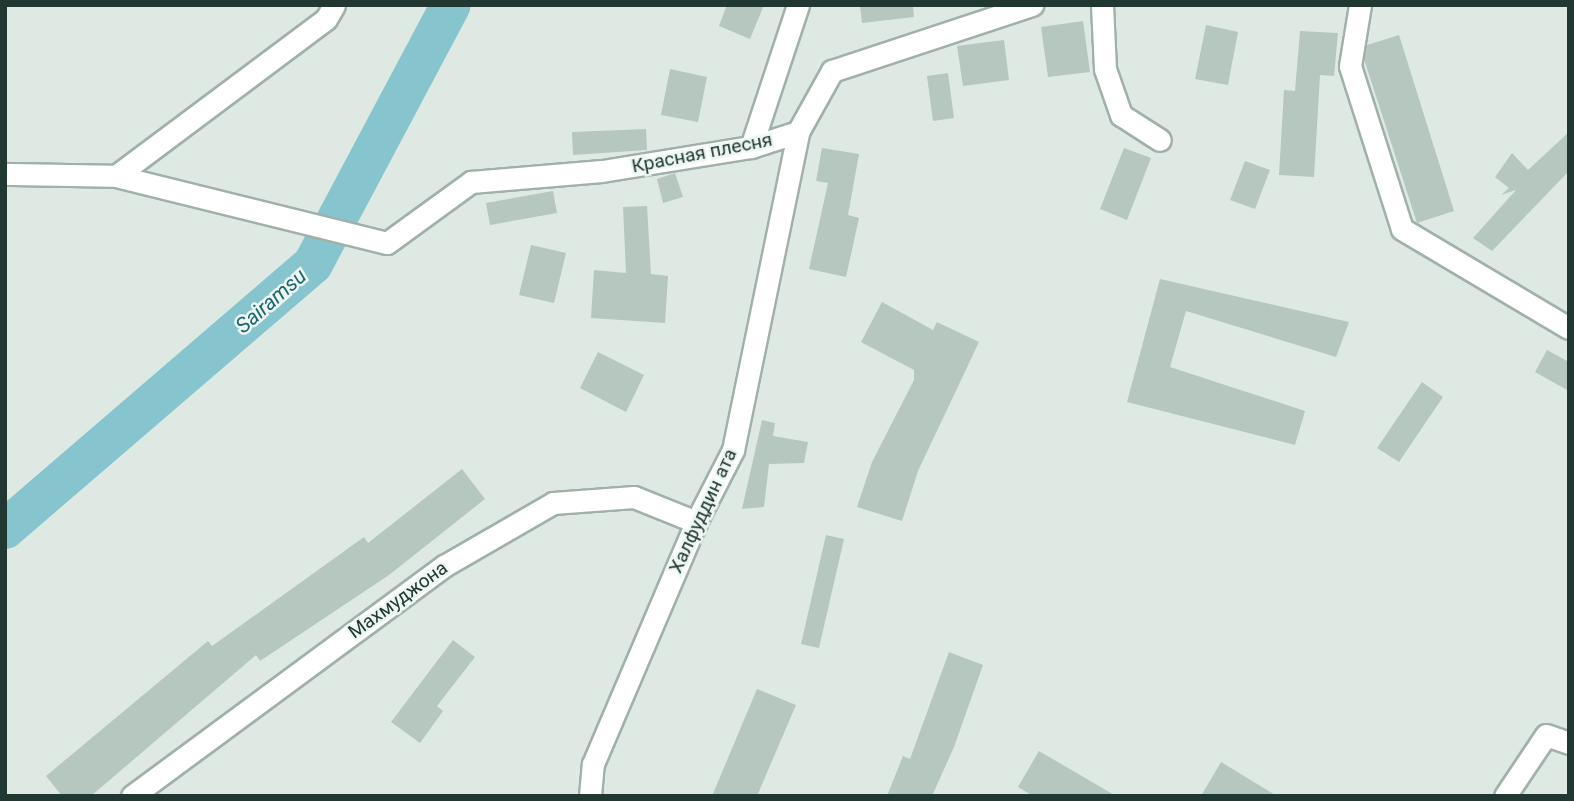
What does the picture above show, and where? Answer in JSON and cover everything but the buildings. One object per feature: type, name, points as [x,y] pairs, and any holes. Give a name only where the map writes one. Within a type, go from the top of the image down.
[{"type":"street","points":[[5,174],[116,176],[326,19],[334,5]]},
{"type":"street","points":[[751,146],[798,5]]},
{"type":"street","name":"Красная плесня","points":[[116,176],[387,243],[471,181],[602,171],[751,146],[798,132],[832,71],[1032,5]]},
{"type":"street","points":[[1102,5],[1105,69],[1121,116],[1160,140]]},
{"type":"street","points":[[1360,5],[1350,66],[1402,229],[1569,328]]},
{"type":"street","name":"Халфуддин ата","points":[[590,796],[593,764],[696,522],[733,450],[798,132]]},
{"type":"street","name":"Махмуджона","points":[[132,796],[443,566],[553,503],[634,497],[696,522]]},
{"type":"street","points":[[1505,796],[1546,735],[1569,743]]},
{"type":"waterway","name":"Sairamsu","points":[[5,529],[313,264],[451,5]]}]
